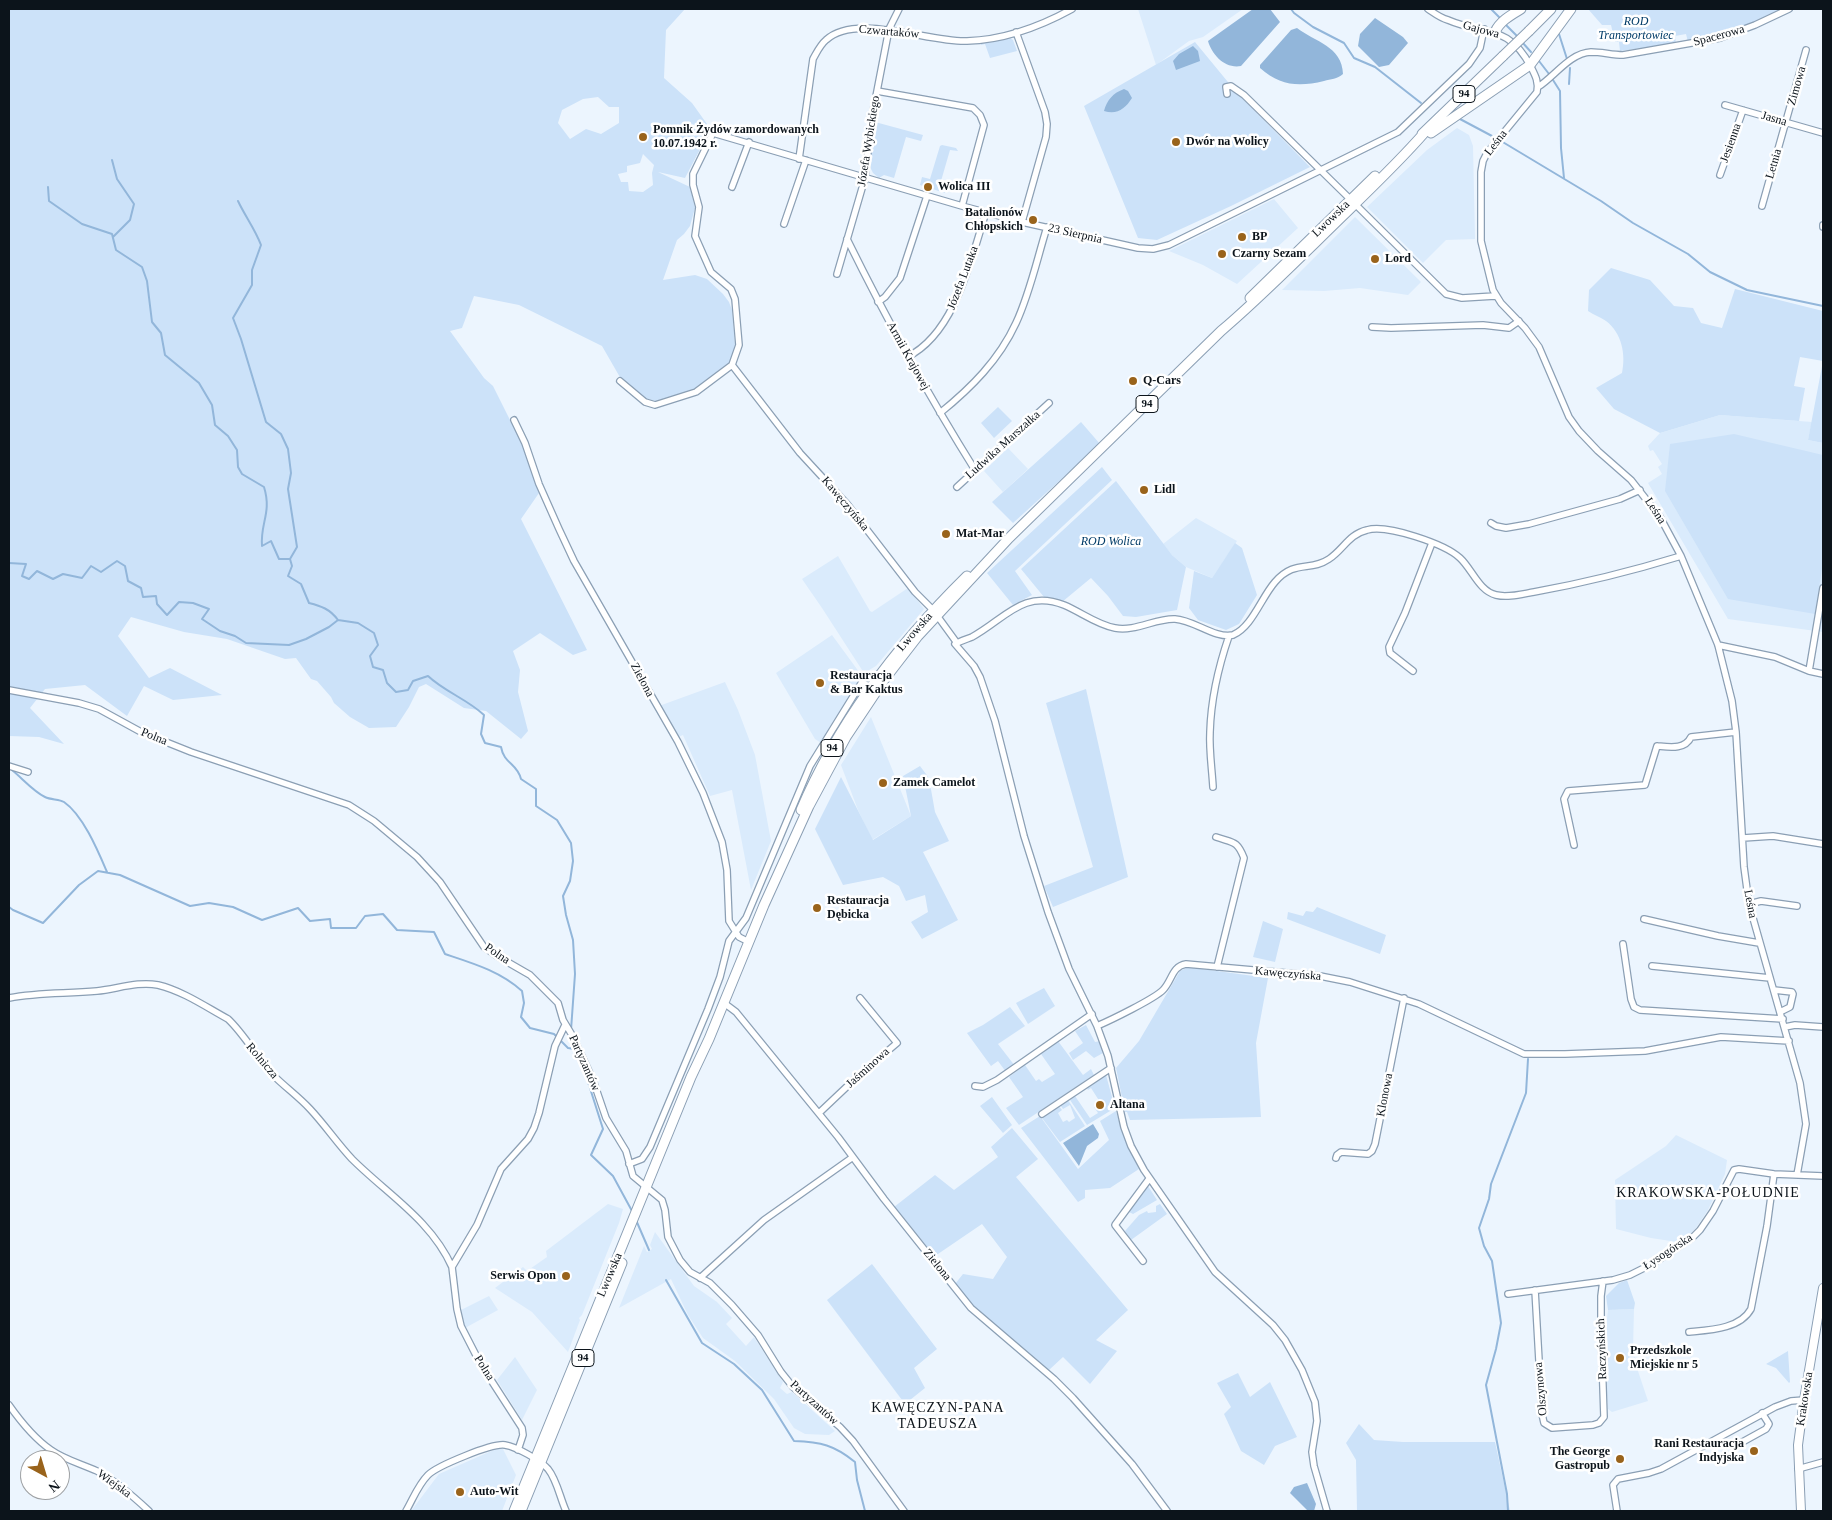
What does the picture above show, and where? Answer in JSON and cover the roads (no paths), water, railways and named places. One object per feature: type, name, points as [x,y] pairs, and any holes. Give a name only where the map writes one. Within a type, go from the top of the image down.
[{"type":"main road","points":[[1495,32],[1498,26],[1521,9]]},
{"type":"main road","name":"Lwowska","points":[[514,1511],[538,1461],[649,1189],[691,1076],[724,1003],[804,803],[839,737],[890,660],[970,573],[1010,537],[1221,331],[1258,300],[1389,163],[1425,132],[1551,9]]},
{"type":"main road","points":[[1409,150],[1449,119],[1530,65],[1572,9]]},
{"type":"main road","name":"Lwowska","points":[[1353,202],[1409,150],[1425,132]]},
{"type":"main road","name":"Lwowska","points":[[764,905],[809,806],[846,737],[884,680],[935,613]]},
{"type":"main road","name":"Lwowska","points":[[521,1511],[538,1461]]},
{"type":"street","name":"Józefa Wybickiego","points":[[837,274],[864,178],[876,91],[889,30],[899,9]]},
{"type":"street","name":"Czwartaków","points":[[802,160],[813,59],[826,39],[848,29],[889,30],[971,41],[1016,32],[1042,24],[1072,9]]},
{"type":"street","name":"Gajowa","points":[[1428,9],[1448,20],[1495,32],[1508,38],[1519,48],[1530,65]]},
{"type":"street","name":"Spacerowa","points":[[1538,87],[1566,63],[1582,54],[1594,52],[1623,55],[1712,40],[1750,27],[1789,9]]},
{"type":"street","name":"23 Sierpnia","points":[[732,365],[738,351],[739,332],[735,299],[731,289],[711,272],[695,236],[699,207],[693,185],[693,174],[713,133],[1022,222],[1138,248],[1162,248],[1386,138],[1407,124],[1473,60],[1480,48],[1484,29]]},
{"type":"street","points":[[1016,32],[1045,112],[1047,124],[1046,137],[1022,222]]},
{"type":"street","name":"Zimowa","points":[[1786,122],[1806,50]]},
{"type":"street","points":[[1530,65],[1536,76],[1538,87]]},
{"type":"street","points":[[1227,94],[1226,87],[1231,86],[1244,94],[1446,294],[1462,298],[1495,296]]},
{"type":"street","name":"Leśna","points":[[1538,87],[1533,98],[1487,153],[1482,164],[1481,241],[1486,269],[1495,296],[1531,335],[1545,357],[1563,403],[1574,424],[1594,447],[1640,490],[1660,517],[1681,556],[1718,645],[1732,701],[1736,732],[1744,867],[1749,904],[1789,1041],[1800,1084],[1806,1124],[1797,1175]]},
{"type":"street","points":[[876,91],[973,108],[980,115],[984,125],[962,206]]},
{"type":"street","name":"Jasna","points":[[1725,105],[1823,133]]},
{"type":"street","name":"Jesienna","points":[[1720,176],[1743,110]]},
{"type":"street","name":"Letnia","points":[[1762,206],[1786,122]]},
{"type":"street","points":[[732,187],[748,142]]},
{"type":"street","points":[[784,224],[802,160]]},
{"type":"street","points":[[1331,180],[1333,164]]},
{"type":"street","points":[[878,302],[885,297],[900,278],[928,196]]},
{"type":"street","name":"Józefa Lutaka","points":[[907,357],[914,354],[930,340],[949,315],[963,286],[986,212]]},
{"type":"street","points":[[940,413],[979,378],[1007,340],[1017,322],[1047,227]]},
{"type":"street","name":"Armii Krajowej","points":[[847,239],[907,357],[976,470]]},
{"type":"street","points":[[1372,327],[1483,325],[1509,328],[1519,321]]},
{"type":"street","points":[[620,382],[645,402],[655,405],[696,392],[732,365]]},
{"type":"street","name":"Kawęczyńska","points":[[732,365],[805,459],[847,504],[915,592],[935,613],[974,666],[995,721],[1022,828],[1050,919],[1069,969],[1097,1026],[1111,1068],[1130,1146],[1149,1179],[1215,1272],[1273,1325],[1285,1340],[1302,1370],[1315,1402],[1317,1421],[1312,1452],[1314,1466],[1327,1511]]},
{"type":"street","name":"Ludwika Marszałka","points":[[957,487],[1049,403]]},
{"type":"street","name":"Zielona","points":[[514,420],[566,545],[678,742],[703,793],[722,842],[727,870],[729,921],[734,931]]},
{"type":"street","points":[[1492,523],[1506,528],[1529,524],[1620,499],[1640,490]]},
{"type":"street","points":[[956,643],[972,636],[1025,602],[1038,600],[1047,600],[1063,605],[1106,626],[1117,629],[1174,619],[1228,636],[1238,634],[1280,576],[1292,568],[1326,561],[1360,532],[1372,529],[1384,529],[1443,546],[1460,558],[1481,586],[1495,595],[1508,596],[1623,573],[1681,556]]},
{"type":"street","points":[[1413,671],[1390,653],[1389,647],[1405,613],[1432,543]]},
{"type":"street","points":[[1809,670],[1823,588]]},
{"type":"street","points":[[1213,787],[1211,718],[1216,679],[1228,636]]},
{"type":"street","points":[[1718,645],[1775,657],[1823,674]]},
{"type":"street","points":[[629,1164],[642,1159],[654,1138],[708,1009],[720,977],[729,941],[734,931],[746,918],[810,766],[862,682],[871,688]]},
{"type":"street","name":"Polna","points":[[9,690],[79,703],[100,709],[131,728],[162,741],[356,808],[407,848],[429,869],[484,947],[526,972],[540,983],[558,1003],[569,1030]]},
{"type":"street","points":[[1574,845],[1564,799],[1568,790],[1645,785],[1657,746],[1679,746],[1686,744],[1691,737],[1736,732]]},
{"type":"street","points":[[9,766],[28,772]]},
{"type":"street","points":[[1743,838],[1773,836],[1823,844]]},
{"type":"street","points":[[1216,838],[1235,843],[1244,858],[1217,967]]},
{"type":"street","points":[[1749,904],[1761,901],[1797,906]]},
{"type":"street","points":[[1644,919],[1718,936],[1759,943]]},
{"type":"street","points":[[734,931],[739,937],[749,942]]},
{"type":"street","points":[[1623,944],[1631,999],[1634,1007],[1640,1010],[1783,1019]]},
{"type":"street","name":"Kawęczyńska","points":[[1097,1026],[1158,994],[1167,985],[1176,968],[1182,965],[1336,979],[1404,998],[1434,1010],[1524,1054],[1658,1050],[1721,1037],[1789,1041]]},
{"type":"street","points":[[1652,966],[1770,978]]},
{"type":"street","name":"Rolnicza","points":[[9,998],[39,993],[98,991],[148,984],[176,992],[228,1019],[262,1063],[312,1111],[352,1159],[418,1218],[438,1241],[452,1267]]},
{"type":"street","points":[[1774,990],[1792,992],[1793,994],[1790,1007],[1780,1012]]},
{"type":"street","name":"Jaśminowa","points":[[820,1114],[856,1078],[897,1043],[860,998]]},
{"type":"street","name":"Klonowa","points":[[1336,1158],[1336,1155],[1341,1152],[1370,1153],[1375,1144],[1404,998]]},
{"type":"street","name":"Zielona","points":[[724,1003],[736,1012],[820,1114],[884,1199],[971,1308],[1074,1398],[1136,1470],[1167,1511]]},
{"type":"street","points":[[976,1086],[983,1087],[998,1080],[1092,1014]]},
{"type":"street","points":[[1785,1027],[1795,1025],[1823,1028]]},
{"type":"street","points":[[452,1267],[481,1217],[501,1169],[523,1145],[534,1128],[557,1042],[560,1034],[569,1030]]},
{"type":"street","name":"Partyzantów","points":[[569,1030],[593,1080],[606,1118],[626,1151],[633,1176],[660,1197],[664,1205],[667,1233],[672,1247],[690,1272],[710,1283],[739,1312],[758,1334],[781,1372],[793,1387],[854,1441],[904,1511]]},
{"type":"street","points":[[1042,1114],[1111,1068]]},
{"type":"street","points":[[700,1278],[764,1220],[853,1157]]},
{"type":"street","name":"Łysogórska","points":[[1508,1294],[1603,1281],[1630,1275],[1654,1264],[1692,1238],[1713,1210],[1734,1170],[1823,1176]]},
{"type":"street","points":[[1689,1332],[1736,1324],[1748,1315],[1751,1309],[1767,1226],[1774,1174]]},
{"type":"street","points":[[1142,1261],[1115,1225],[1149,1179]]},
{"type":"street","name":"Polna","points":[[452,1267],[461,1326],[480,1363],[522,1428],[523,1435],[518,1450]]},
{"type":"street","name":"Raczyńskich","points":[[1603,1281],[1601,1329],[1604,1417]]},
{"type":"street","name":"Krakowska","points":[[1801,1511],[1798,1445],[1823,1288]]},
{"type":"street","name":"Olszynowa","points":[[1534,1290],[1544,1423],[1552,1428],[1593,1425],[1599,1423],[1604,1417]]},
{"type":"street","points":[[1617,1511],[1613,1489],[1615,1482],[1625,1477],[1661,1469],[1762,1413],[1787,1402],[1804,1400]]},
{"type":"street","name":"Wiejska","points":[[9,1405],[22,1423],[44,1445],[61,1456],[107,1477],[149,1511]]},
{"type":"street","points":[[1737,1445],[1766,1429],[1769,1424],[1762,1413]]},
{"type":"street","points":[[406,1511],[422,1482],[431,1472],[439,1467],[498,1445],[506,1445],[538,1461],[551,1474],[566,1511]]},
{"type":"street","points":[[1798,1469],[1823,1462]]},
{"type":"waterway","points":[[1291,9],[1313,27],[1344,43],[1354,58],[1375,67],[1421,103]]},
{"type":"waterway","points":[[1491,9],[1500,18]]},
{"type":"waterway","points":[[1505,24],[1519,38]]},
{"type":"waterway","points":[[1559,34],[1567,59]]},
{"type":"waterway","points":[[1522,42],[1531,52]]},
{"type":"waterway","points":[[1539,61],[1549,74]]},
{"type":"waterway","points":[[1569,84],[1570,68]]},
{"type":"waterway","points":[[1553,80],[1560,91],[1561,148],[1564,178]]},
{"type":"waterway","points":[[1460,119],[1492,136]]},
{"type":"waterway","points":[[1501,141],[1601,201],[1633,223],[1688,254],[1710,272],[1747,290],[1823,306]]},
{"type":"waterway","points":[[112,160],[117,179],[134,204],[130,220],[113,237]]},
{"type":"waterway","points":[[48,187],[49,201],[82,224],[112,234],[116,250],[142,267],[147,281],[152,322],[161,333],[165,355],[199,383],[212,405],[215,425],[228,436],[237,450],[238,467],[242,474],[264,487],[267,504],[262,546],[271,541],[279,559],[290,559],[292,566],[288,576],[301,584],[309,603],[325,608],[338,620]]},
{"type":"waterway","points":[[238,201],[261,245],[252,270],[252,285],[233,318],[266,422],[281,434],[288,449],[291,473],[288,489],[297,547],[290,559]]},
{"type":"waterway","points":[[9,563],[26,564],[22,576],[29,579],[37,571],[53,579],[63,574],[82,578],[91,566],[101,572],[117,561],[125,566],[128,581],[141,588],[143,597],[156,596],[157,604],[167,615],[179,602],[193,603],[209,609],[202,619],[220,631],[235,636],[246,643],[289,645],[306,639],[338,620],[358,623],[374,633],[378,645],[370,656],[373,667],[383,670],[387,683],[396,692],[408,690],[413,681],[428,676],[477,709],[484,715],[481,734],[485,743],[501,747],[505,757],[517,770],[521,779],[536,789],[536,806],[557,820],[571,843],[573,861],[570,881],[563,896],[573,940],[575,974],[571,1030]]},
{"type":"waterway","points":[[12,770],[32,788],[47,798],[62,801],[71,808],[84,824],[107,872]]},
{"type":"waterway","points":[[9,907],[43,923],[79,885],[98,871],[120,875],[190,906],[209,903],[233,907],[262,920],[298,908],[310,921],[330,919],[331,928],[356,928],[365,916],[383,914],[397,930],[434,932],[445,954],[485,968],[513,984],[522,991],[524,1003],[521,1017],[530,1028],[554,1034],[557,1037]]},
{"type":"waterway","points":[[570,1037],[589,1085],[603,1129],[591,1155],[613,1176],[632,1211]]},
{"type":"waterway","points":[[560,1040],[568,1048],[574,1049]]},
{"type":"waterway","points":[[1508,1511],[1507,1494],[1486,1385],[1501,1323],[1492,1261],[1484,1246],[1479,1228],[1489,1199],[1491,1184],[1526,1093],[1528,1059]]},
{"type":"waterway","points":[[636,1220],[649,1250]]},
{"type":"waterway","points":[[666,1280],[702,1343],[734,1364],[762,1390],[794,1441],[827,1445],[855,1462],[857,1480],[865,1511]]},
{"type":"place","name":"Pomnik Żydów zamordowanych 10.07.1942 r.","points":[[643,137]]},
{"type":"place","name":"Dwór na Wolicy","points":[[1176,142]]},
{"type":"place","name":"Wolica III","points":[[928,187]]},
{"type":"place","name":"Batalionów Chłopskich","points":[[1033,220]]},
{"type":"place","name":"BP","points":[[1242,237]]},
{"type":"place","name":"Czarny Sezam","points":[[1222,254]]},
{"type":"place","name":"Lord","points":[[1375,259]]},
{"type":"place","name":"Q-Cars","points":[[1133,381]]},
{"type":"place","name":"Lidl","points":[[1144,490]]},
{"type":"place","name":"Mat-Mar","points":[[946,534]]},
{"type":"place","name":"Restauracja & Bar Kaktus","points":[[820,683]]},
{"type":"place","name":"Zamek Camelot","points":[[883,783]]},
{"type":"place","name":"Restauracja Dębicka","points":[[817,908]]},
{"type":"place","name":"Altana","points":[[1100,1105]]},
{"type":"place","name":"Serwis Opon","points":[[566,1276]]},
{"type":"place","name":"Przedszkole Miejskie nr 5","points":[[1620,1358]]},
{"type":"place","name":"Rani Restauracja Indyjska","points":[[1754,1451]]},
{"type":"place","name":"The George Gastropub","points":[[1620,1459]]},
{"type":"place","name":"Auto-Wit","points":[[460,1492]]},
{"type":"district","name":"KRAKOWSKA-POŁUDNIE","points":[[1708,1193]]},
{"type":"district","name":"KAWĘCZYN-PANA TADEUSZA","points":[[938,1416]]},
{"type":"park label","name":"ROD Transportowiec","points":[[1636,29]]},
{"type":"park label","name":"ROD Wolica","points":[[1111,542]]}]
